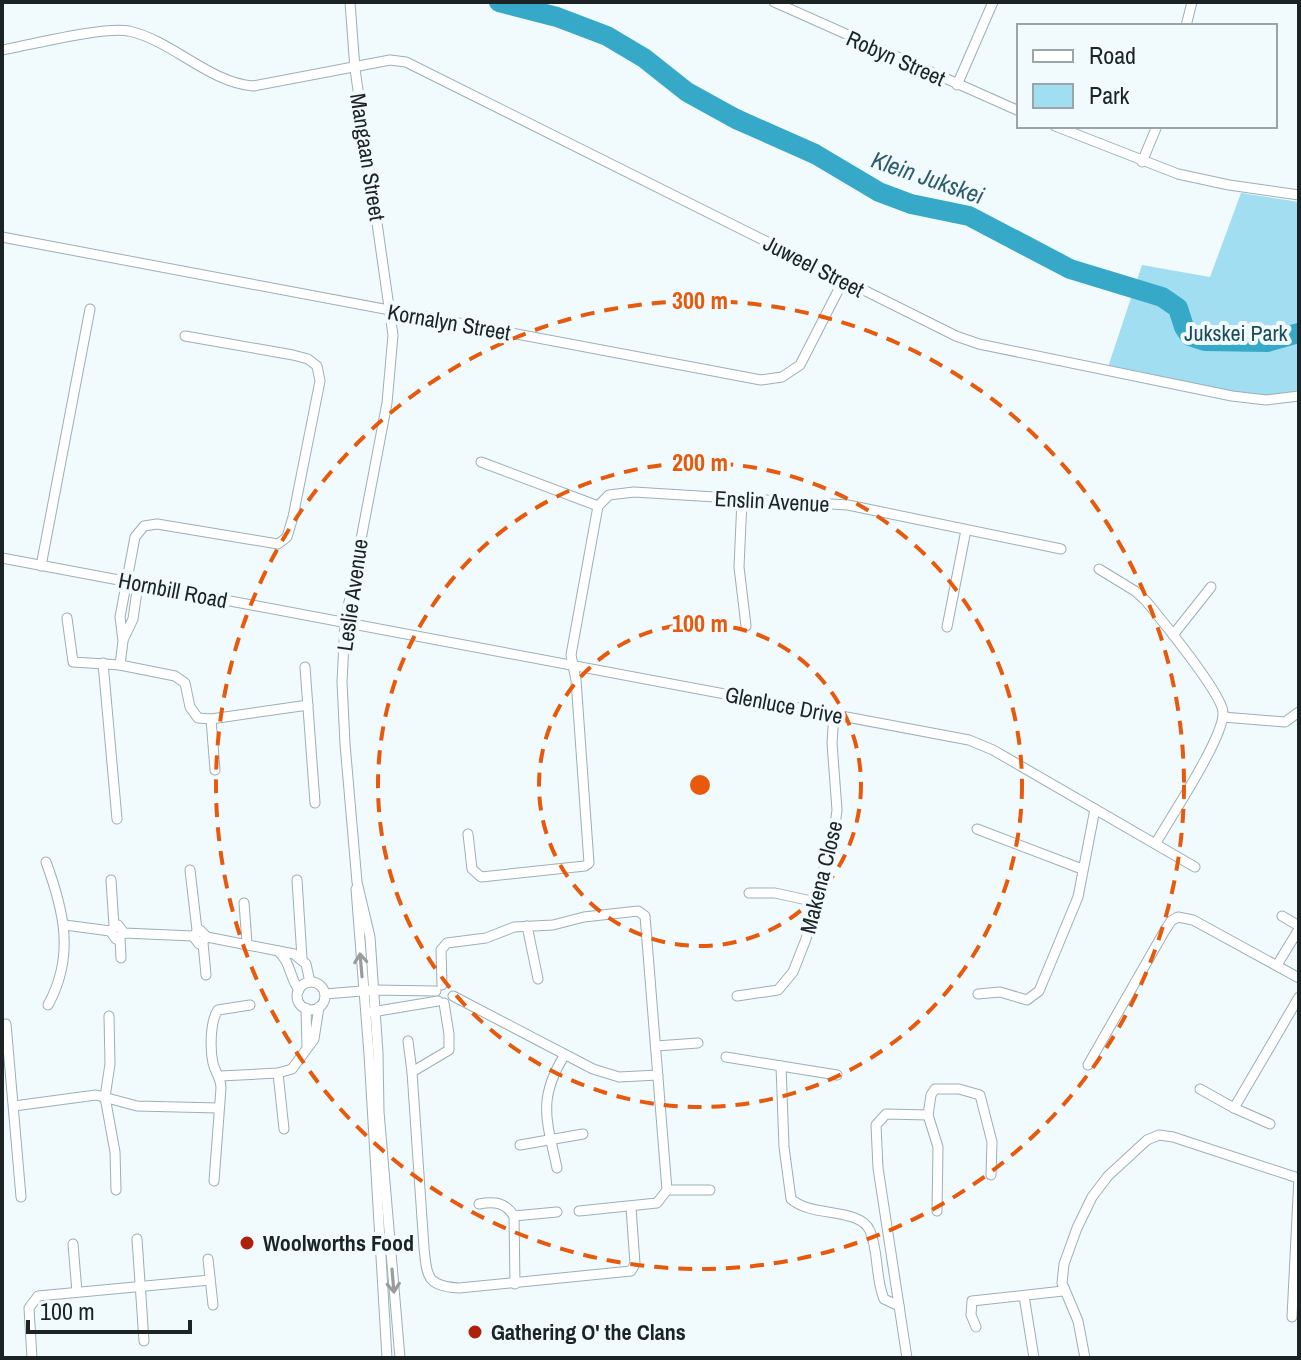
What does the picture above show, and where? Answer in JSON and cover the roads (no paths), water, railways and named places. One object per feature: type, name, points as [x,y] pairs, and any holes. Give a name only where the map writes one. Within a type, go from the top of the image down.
[{"type":"street","name":"Mangaan Street","points":[[350,2],[355,69],[392,311]]},
{"type":"street","name":"Robyn Street","points":[[774,2],[795,7],[957,85],[1017,110]]},
{"type":"street","points":[[957,85],[993,2]]},
{"type":"street","points":[[1186,24],[1192,2]]},
{"type":"street","name":"Juweel Street","points":[[2,50],[124,31],[149,39],[245,85],[400,60],[422,68],[940,329],[979,344],[1232,396],[1266,400],[1299,396]]},
{"type":"street","points":[[1060,128],[1142,162],[1203,181],[1299,195]]},
{"type":"street","points":[[1142,162],[1156,128]]},
{"type":"street","name":"Kornalyn Street","points":[[2,237],[722,374],[769,380],[786,375],[802,362],[843,281]]},
{"type":"street","points":[[41,566],[90,309]]},
{"type":"street","name":"Leslie Avenue","points":[[392,311],[393,346],[387,403],[345,623],[344,728],[356,896],[368,991],[400,1358]]},
{"type":"street","points":[[120,665],[123,641],[120,617],[135,537],[141,529],[149,524],[272,544],[278,544],[287,537],[320,381],[317,366],[308,359],[185,336]]},
{"type":"street","points":[[468,834],[472,869],[481,877],[588,865],[579,711],[571,652],[598,506],[481,462]]},
{"type":"street","name":"Enslin Avenue","points":[[598,506],[604,498],[623,492],[848,505],[1061,549]]},
{"type":"street","points":[[742,500],[739,567],[746,626]]},
{"type":"street","points":[[947,627],[966,530]]},
{"type":"street","name":"Hornbill Road","points":[[2,558],[345,623]]},
{"type":"street","points":[[1099,569],[1141,595],[1218,699],[1223,717],[1206,756],[1156,843]]},
{"type":"street","points":[[123,641],[133,619],[138,584]]},
{"type":"street","points":[[1173,635],[1211,587]]},
{"type":"street","points":[[67,618],[73,662],[120,665],[181,678],[193,713],[198,718],[211,719],[308,705]]},
{"type":"street","name":"Glenluce Drive","points":[[345,623],[975,742],[1195,867]]},
{"type":"street","points":[[103,663],[117,819]]},
{"type":"street","points":[[305,667],[315,803]]},
{"type":"street","points":[[1223,717],[1285,722],[1299,712]]},
{"type":"street","name":"Makena Close","points":[[737,996],[774,992],[785,984],[796,965],[816,902],[837,810],[832,743],[834,714]]},
{"type":"street","points":[[211,719],[215,770]]},
{"type":"street","points":[[978,994],[1000,992],[1025,1000],[1035,996],[1071,917],[1080,889],[1095,809]]},
{"type":"street","points":[[977,829],[1082,869]]},
{"type":"street","points":[[46,862],[65,925],[62,969],[48,1005]]},
{"type":"street","points":[[190,870],[195,933]]},
{"type":"street","points":[[111,880],[112,928]]},
{"type":"street","points":[[297,880],[302,958],[310,982]]},
{"type":"street","points":[[749,893],[775,893],[816,902]]},
{"type":"street","points":[[244,903],[247,943]]},
{"type":"street","points":[[412,1072],[449,1050],[440,964],[444,944],[486,938],[510,928],[553,925],[623,912],[638,911],[644,914],[648,931],[667,1190],[657,1203],[579,1211]]},
{"type":"street","points":[[1088,1065],[1175,918],[1181,916],[1193,920],[1299,978]]},
{"type":"street","points":[[1277,965],[1299,927],[1282,916]]},
{"type":"street","points":[[65,925],[121,926],[121,958]]},
{"type":"street","points":[[527,926],[538,979]]},
{"type":"street","points":[[122,935],[204,931],[206,975]]},
{"type":"street","points":[[205,940],[247,943],[302,958]]},
{"type":"street","points":[[278,951],[286,957],[291,981],[299,990]]},
{"type":"street","points":[[307,1046],[306,1008],[298,997],[299,990],[310,982]]},
{"type":"street","points":[[306,1008],[319,1007],[324,1002],[323,988],[310,982]]},
{"type":"street","points":[[325,994],[368,991],[443,995],[564,1056],[615,1076],[658,1075]]},
{"type":"street","points":[[370,1012],[443,995]]},
{"type":"street","points":[[1234,1108],[1299,997]]},
{"type":"street","points":[[214,1181],[220,1076],[213,1063],[215,1013],[250,1005]]},
{"type":"street","points":[[220,1076],[278,1073],[296,1066],[318,1030],[319,1007]]},
{"type":"street","name":"Leslie Avenue","points":[[370,1012],[387,1358]]},
{"type":"street","points":[[109,1016],[110,1064],[105,1097],[115,1152],[116,1190]]},
{"type":"street","points":[[6,1024],[21,1197]]},
{"type":"street","points":[[408,1041],[424,1248],[428,1277],[434,1283],[452,1287],[515,1284],[621,1273],[633,1269],[631,1207]]},
{"type":"street","points":[[656,1046],[698,1043]]},
{"type":"street","points":[[557,1168],[546,1109],[547,1092],[564,1056]]},
{"type":"street","points":[[726,1057],[837,1075]]},
{"type":"street","points":[[781,1066],[784,1147],[791,1199],[808,1208],[862,1220],[870,1230],[884,1299],[889,1304],[899,1306]]},
{"type":"street","points":[[278,1073],[284,1129]]},
{"type":"street","points":[[937,1211],[938,1147],[928,1115],[935,1089],[959,1089],[980,1095],[992,1142],[991,1175]]},
{"type":"street","points":[[1200,1089],[1270,1124]]},
{"type":"street","points":[[14,1106],[92,1095],[137,1106],[218,1108]]},
{"type":"street","points":[[907,1358],[876,1149],[876,1125],[886,1114],[928,1115]]},
{"type":"street","points":[[520,1145],[583,1134]]},
{"type":"street","points":[[1085,1358],[1078,1321],[1063,1291],[1064,1264],[1092,1197],[1108,1176],[1147,1140],[1159,1135],[1191,1142],[1299,1178],[1292,1317]]},
{"type":"street","points":[[667,1190],[710,1190]]},
{"type":"street","points":[[479,1204],[497,1202],[514,1216],[515,1284]]},
{"type":"street","points":[[514,1216],[557,1212]]},
{"type":"street","points":[[137,1239],[144,1341]]},
{"type":"street","points":[[73,1244],[77,1292]]},
{"type":"street","points":[[208,1259],[213,1305]]},
{"type":"street","points":[[32,1358],[29,1308],[38,1296],[210,1280]]},
{"type":"street","points":[[976,1327],[971,1315],[972,1301],[1063,1291]]},
{"type":"street","points":[[1024,1296],[1034,1358]]},
{"type":"waterway","name":"Klein Jukskei","points":[[499,2],[557,17],[607,36],[644,58],[687,92],[736,119],[815,154],[879,192],[911,204],[969,216],[1070,269],[1162,297],[1178,308],[1190,336],[1205,341],[1267,342],[1299,333]]},
{"type":"place","name":"Woolworths Food","points":[[247,1243]]},
{"type":"place","name":"Gathering O' the Clans","points":[[475,1332]]},
{"type":"park label","name":"Jukskei Park","points":[[1236,333]]}]
